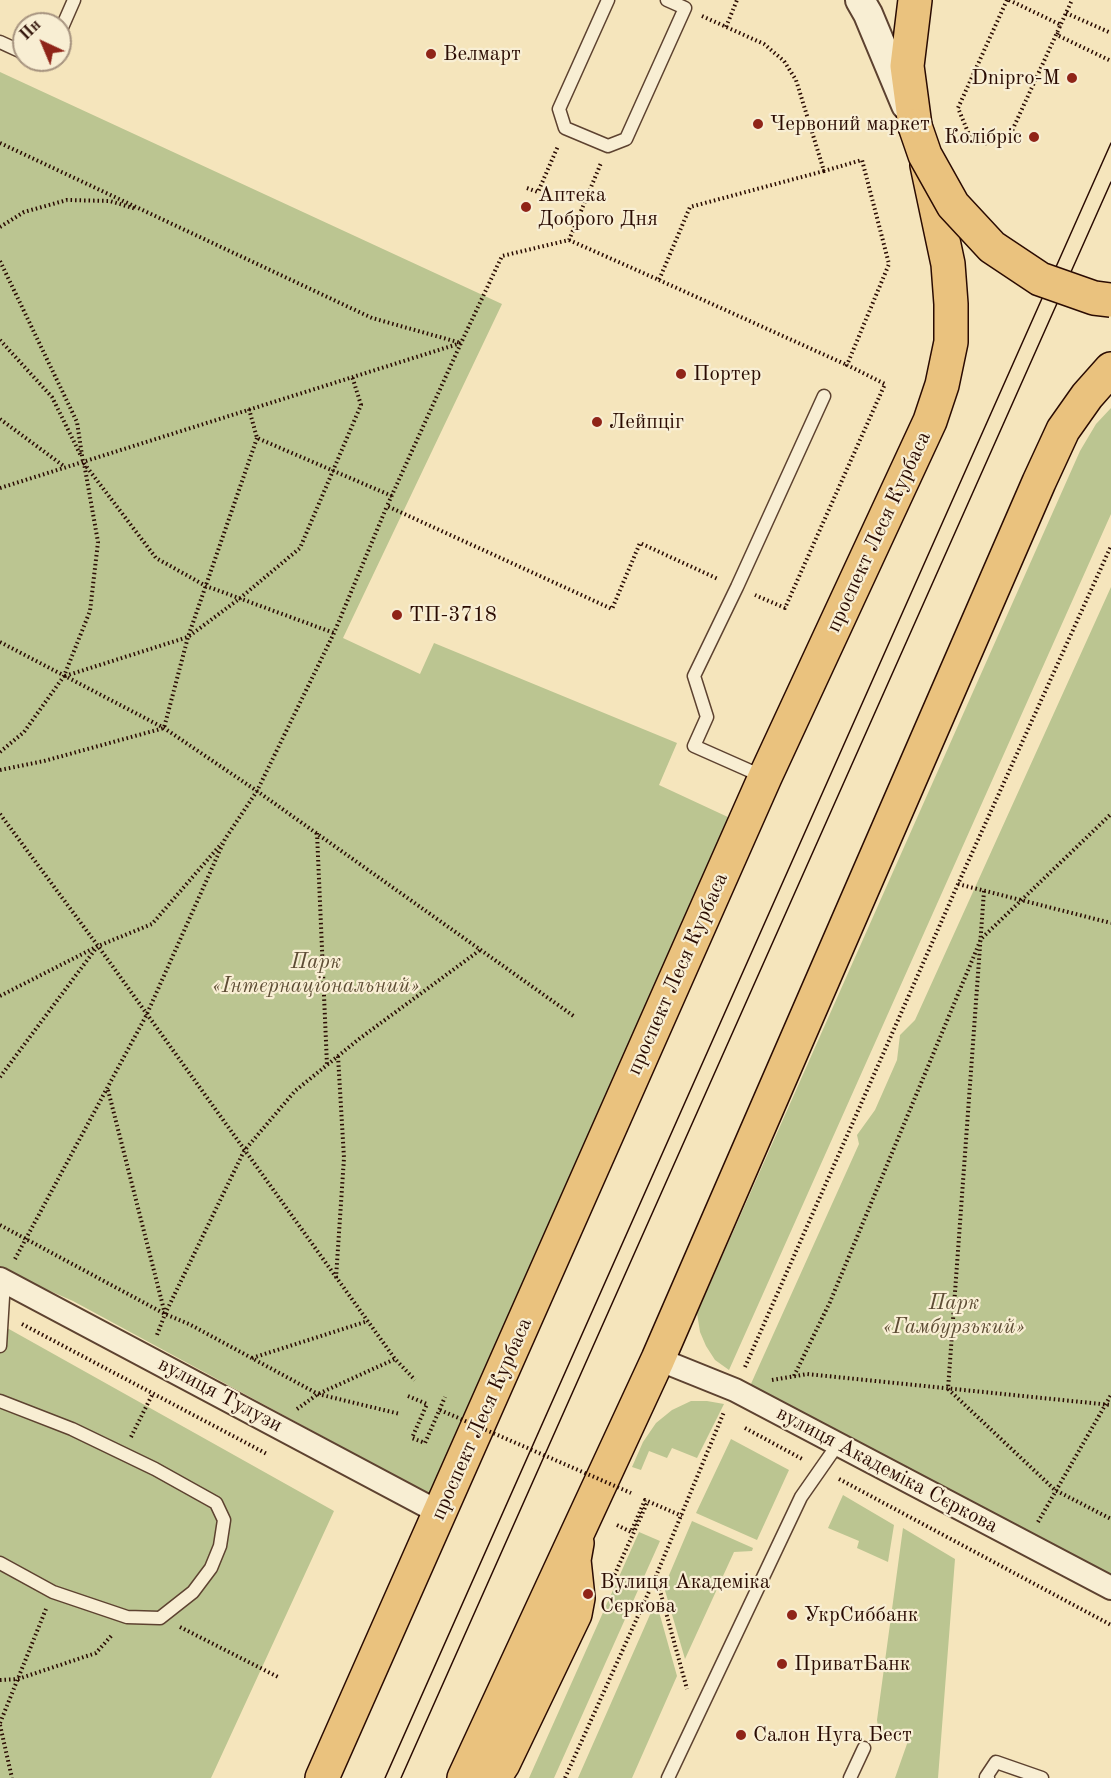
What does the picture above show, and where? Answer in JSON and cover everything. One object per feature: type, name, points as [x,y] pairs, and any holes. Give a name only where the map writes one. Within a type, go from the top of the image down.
[{"type":"main road","name":"проспект Леся Курбаса","points":[[322,1778],[765,777],[930,421],[942,385],[951,342],[951,304],[948,264],[920,141],[907,66],[915,0]]},
{"type":"main road","points":[[920,141],[953,205],[992,247],[1040,279],[1094,298],[1111,300]]},
{"type":"main road","points":[[464,1778],[658,1359],[1038,482],[1063,430],[1087,396],[1111,369]]},
{"type":"main road","points":[[494,1778],[503,1764],[575,1614],[578,1598],[574,1560],[585,1515]]},
{"type":"street","points":[[860,0],[868,14],[920,141]]},
{"type":"street","name":"вулиця Тулузи","points":[[2,1280],[440,1513]]},
{"type":"street","name":"вулиця Академіка Сєркова","points":[[658,1359],[739,1381],[838,1444],[1111,1588]]},
{"type":"lane","points":[[608,0],[559,109],[565,128],[608,146],[626,139],[685,8],[667,0]]},
{"type":"lane","points":[[765,777],[694,746],[707,717],[694,676],[737,588],[824,396]]},
{"type":"lane","points":[[0,1346],[2,1280]]},
{"type":"lane","points":[[0,1401],[72,1429],[216,1503],[224,1520],[220,1546],[211,1568],[193,1592],[160,1618],[128,1617],[53,1592],[0,1563]]},
{"type":"lane","points":[[669,1778],[801,1497],[838,1444]]},
{"type":"lane","points":[[850,1778],[864,1748]]},
{"type":"lane","points":[[988,1778],[986,1777],[996,1762],[1042,1778]]},
{"type":"path","points":[[726,27],[737,0]]},
{"type":"path","points":[[1061,25],[1008,0],[958,108],[970,137],[984,144],[1011,133],[1057,35],[1072,0]]},
{"type":"path","points":[[685,8],[764,44],[784,61],[796,80],[824,171]]},
{"type":"path","points":[[1066,13],[1111,33]]},
{"type":"path","points":[[1057,35],[1111,61]]},
{"type":"path","points":[[527,188],[538,192],[565,128]]},
{"type":"path","points":[[0,143],[372,318],[461,343]]},
{"type":"path","points":[[659,280],[690,207],[862,159]]},
{"type":"path","points":[[569,240],[594,180]]},
{"type":"path","points":[[0,227],[24,212],[67,200],[111,201],[152,214]]},
{"type":"path","points":[[0,996],[98,946],[152,924],[225,839],[257,790],[334,633],[387,506],[502,256],[569,240],[847,365]]},
{"type":"path","points":[[0,261],[77,422],[98,542],[90,612],[64,676],[24,732],[0,752]]},
{"type":"path","points":[[0,340],[52,397],[84,462],[156,558],[206,586],[334,633]]},
{"type":"path","points":[[0,489],[461,343]]},
{"type":"path","points":[[64,676],[188,637],[300,548],[361,405],[352,376]]},
{"type":"path","points":[[164,728],[188,637],[257,438],[249,409]]},
{"type":"path","points":[[0,419],[65,467]]},
{"type":"path","points":[[257,438],[392,496]]},
{"type":"path","points":[[387,506],[612,609],[640,543],[737,588]]},
{"type":"path","points":[[565,1778],[656,1576],[723,1416],[958,884],[1111,546]]},
{"type":"path","points":[[0,642],[164,728],[257,790],[574,1017]]},
{"type":"path","points":[[0,770],[164,728]]},
{"type":"path","points":[[0,814],[98,946],[336,1279],[395,1359],[415,1380]]},
{"type":"path","points":[[794,1376],[830,1302],[981,939],[1111,814]]},
{"type":"path","points":[[317,833],[327,1066]]},
{"type":"path","points":[[2,1280],[146,1016],[225,839]]},
{"type":"path","points":[[958,884],[1111,923]]},
{"type":"path","points":[[948,1389],[984,891]]},
{"type":"path","points":[[0,1077],[98,946]]},
{"type":"path","points":[[148,1356],[165,1314],[244,1150],[295,1091],[480,950]]},
{"type":"path","points":[[336,1279],[344,1158],[338,1056]]},
{"type":"path","points":[[108,1089],[165,1314]]},
{"type":"path","points":[[0,1225],[318,1394],[400,1414]]},
{"type":"path","points":[[2,1313],[276,1459]]},
{"type":"path","points":[[252,1358],[368,1321]]},
{"type":"path","points":[[276,1425],[318,1394],[395,1359]]},
{"type":"path","points":[[739,1381],[763,1381],[807,1374],[1111,1405]]},
{"type":"path","points":[[948,1389],[1055,1490],[1111,1519]]},
{"type":"path","points":[[123,1454],[153,1393]]},
{"type":"path","points":[[1026,1544],[1111,1395]]},
{"type":"path","points":[[408,1396],[427,1404],[412,1438],[425,1443],[446,1397]]},
{"type":"path","points":[[440,1410],[631,1493]]},
{"type":"path","points":[[723,1416],[732,1421]]},
{"type":"path","points":[[742,1426],[1111,1625]]},
{"type":"path","points":[[616,1525],[631,1532],[645,1500],[682,1516]]},
{"type":"path","points":[[656,1576],[696,1721]]},
{"type":"path","points":[[12,1778],[0,1724],[53,1592]]},
{"type":"path","points":[[0,1680],[18,1679],[96,1653],[128,1617]]},
{"type":"path","points":[[160,1618],[280,1677]]},
{"type":"green space","name":"Парк «Інтернаціональний»","points":[[0,72],[502,304],[343,638],[420,674],[434,643],[677,743],[659,785],[730,818],[429,1494],[73,1301],[27,1281],[0,1266]]},
{"type":"green space","points":[[1111,408],[1111,514],[729,1370],[715,1360],[706,1346],[700,1332],[697,1313],[1080,451],[1096,424]]},
{"type":"green space","name":"Парк «Гамбурзький»","points":[[1111,587],[1111,1575],[750,1386],[859,1144],[857,1135],[875,1110],[897,1060],[900,1035],[915,1020]]},
{"type":"green space","points":[[0,1324],[334,1511],[211,1778],[0,1778]]},
{"type":"green space","points":[[691,1401],[724,1404],[697,1458],[672,1448],[667,1458],[649,1451],[641,1470],[632,1467],[643,1442],[656,1423],[672,1410]]},
{"type":"green space","points":[[731,1439],[789,1470],[757,1540],[696,1513]]},
{"type":"green space","points":[[843,1495],[894,1525],[888,1562],[857,1548],[859,1541],[828,1528]]},
{"type":"green space","points":[[692,1521],[753,1548],[752,1551],[734,1552],[685,1659],[664,1587]]},
{"type":"green space","points":[[903,1528],[955,1559],[938,1778],[895,1778],[908,1741],[882,1732],[877,1720]]},
{"type":"green space","points":[[639,1532],[660,1541],[554,1778],[529,1778]]},
{"type":"green space","points":[[656,1601],[677,1676],[632,1778],[578,1778]]},
{"type":"tram line","points":[[385,1778],[1111,143]]},
{"type":"tram line","points":[[401,1778],[1111,182]]},
{"type":"place","name":"Велмарт","points":[[431,54]]},
{"type":"place","name":"Dnipro-M","points":[[1072,78]]},
{"type":"place","name":"Червоний маркет","points":[[758,124]]},
{"type":"place","name":"Колібріс","points":[[1034,137]]},
{"type":"place","name":"Аптека Доброго Дня","points":[[526,207]]},
{"type":"place","name":"Портер","points":[[681,374]]},
{"type":"place","name":"Лейпціг","points":[[597,422]]},
{"type":"place","name":"ТП-3718","points":[[397,615]]},
{"type":"place","name":"Вулиця Академіка Сєркова","points":[[588,1594]]},
{"type":"place","name":"УкрСиббанк","points":[[792,1615]]},
{"type":"place","name":"ПриватБанк","points":[[782,1664]]},
{"type":"place","name":"Салон Нуга Бест","points":[[741,1735]]}]
